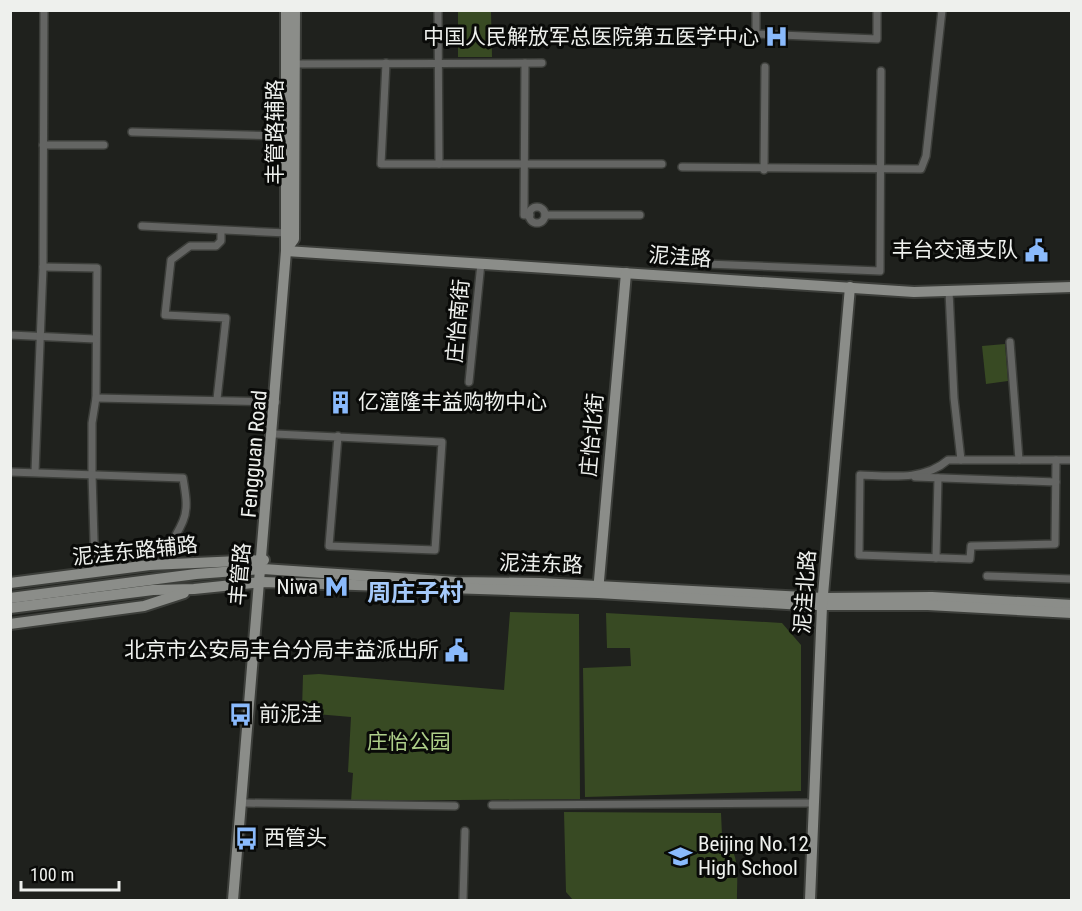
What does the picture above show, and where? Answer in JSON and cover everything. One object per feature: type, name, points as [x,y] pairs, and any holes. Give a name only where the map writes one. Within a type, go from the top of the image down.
[{"type":"main road","points":[[286,10],[286,250]]},
{"type":"main road","name":"丰管路辅路","points":[[286,250],[294,239],[295,10]]},
{"type":"main road","points":[[286,138],[295,156]]},
{"type":"main road","name":"泥洼路","points":[[286,250],[850,287],[949,291],[1071,287]]},
{"type":"main road","name":"丰管路","points":[[233,900],[286,250]]},
{"type":"main road","name":"庄怡北街","points":[[598,593],[626,273]]},
{"type":"main road","name":"泥洼北路","points":[[810,900],[823,602],[850,287]]},
{"type":"main road","name":"Fengguan Road","points":[[262,565],[275,434],[275,402]]},
{"type":"main road","name":"泥洼东路辅路","points":[[10,583],[150,565],[262,565]]},
{"type":"main road","name":"泥洼东路","points":[[10,598],[262,565],[598,593]]},
{"type":"main road","points":[[238,900],[260,582]]},
{"type":"main road","name":"泥洼东路","points":[[10,608],[153,590],[194,589],[260,582],[897,604],[1071,614]]},
{"type":"main road","name":"泥洼东路辅路","points":[[10,624],[144,606],[194,589]]},
{"type":"main road","name":"泥洼东路","points":[[823,602],[894,596],[1071,605]]},
{"type":"street","points":[[35,472],[43,267],[44,10]]},
{"type":"street","points":[[438,10],[439,164]]},
{"type":"street","points":[[756,10],[756,34],[867,39],[877,39],[877,10]]},
{"type":"street","points":[[682,167],[764,170],[921,169],[942,10]]},
{"type":"street","points":[[295,63],[542,63]]},
{"type":"street","points":[[386,63],[381,164],[662,164]]},
{"type":"street","points":[[525,63],[524,215],[530,215],[531,210],[538,207],[545,215],[640,215]]},
{"type":"street","points":[[764,170],[765,67]]},
{"type":"street","points":[[680,263],[880,271],[881,71]]},
{"type":"street","points":[[132,132],[286,138]]},
{"type":"street","points":[[43,146],[104,146]]},
{"type":"street","points":[[142,226],[287,233]]},
{"type":"street","points":[[217,399],[226,318],[165,315],[171,260],[190,246],[216,246],[220,242],[221,231]]},
{"type":"street","name":"庄怡南街","points":[[469,382],[480,263]]},
{"type":"street","points":[[43,267],[97,268],[96,398],[92,423],[95,573]]},
{"type":"street","points":[[949,291],[954,398],[962,460]]},
{"type":"street","points":[[10,335],[96,339]]},
{"type":"street","points":[[1010,342],[1019,460]]},
{"type":"street","points":[[96,398],[275,402]]},
{"type":"street","points":[[275,434],[338,436],[442,442],[435,550],[329,546],[338,436]]},
{"type":"street","points":[[908,477],[939,468],[948,460],[1071,460]]},
{"type":"street","points":[[1056,460],[1056,482],[1055,544],[971,546],[970,559],[859,555],[860,475],[1056,482]]},
{"type":"street","points":[[10,472],[183,478],[187,504],[183,520],[170,542],[168,560]]},
{"type":"street","points":[[936,558],[938,478]]},
{"type":"street","points":[[987,576],[1071,579]]},
{"type":"street","points":[[246,803],[455,806]]},
{"type":"street","points":[[492,805],[813,803]]},
{"type":"street","points":[[463,900],[465,831]]},
{"type":"green space","points":[[458,11],[491,11],[492,57],[458,57]]},
{"type":"green space","points":[[1005,344],[1008,381],[986,384],[982,346]]},
{"type":"green space","name":"庄怡公园","points":[[510,612],[579,614],[580,799],[351,801],[353,773],[348,772],[351,717],[316,714],[316,710],[302,709],[303,675],[319,674],[504,690]]},
{"type":"green space","points":[[606,613],[782,623],[801,645],[801,791],[585,797],[583,668],[631,666],[630,648],[607,648]]},
{"type":"green space","name":"Beijing No.12 High School","points":[[564,812],[721,813],[722,835],[732,850],[737,866],[737,900],[573,900],[566,892]]},
{"type":"place","name":"中国人民解放军总医院第五医学中心","points":[[777,37]]},
{"type":"place","name":"丰台交通支队","points":[[1036,250]]},
{"type":"place","name":"亿潼隆丰益购物中心","points":[[340,402]]},
{"type":"place","name":"Niwa","points":[[336,587]]},
{"type":"place","name":"北京市公安局丰台分局丰益派出所","points":[[457,650]]},
{"type":"place","name":"前泥洼","points":[[241,714]]},
{"type":"place","name":"西管头","points":[[246,838]]},
{"type":"place","name":"Beijing No.12 High School","points":[[680,856]]},
{"type":"district","name":"周庄子村","points":[[415,593]]}]
